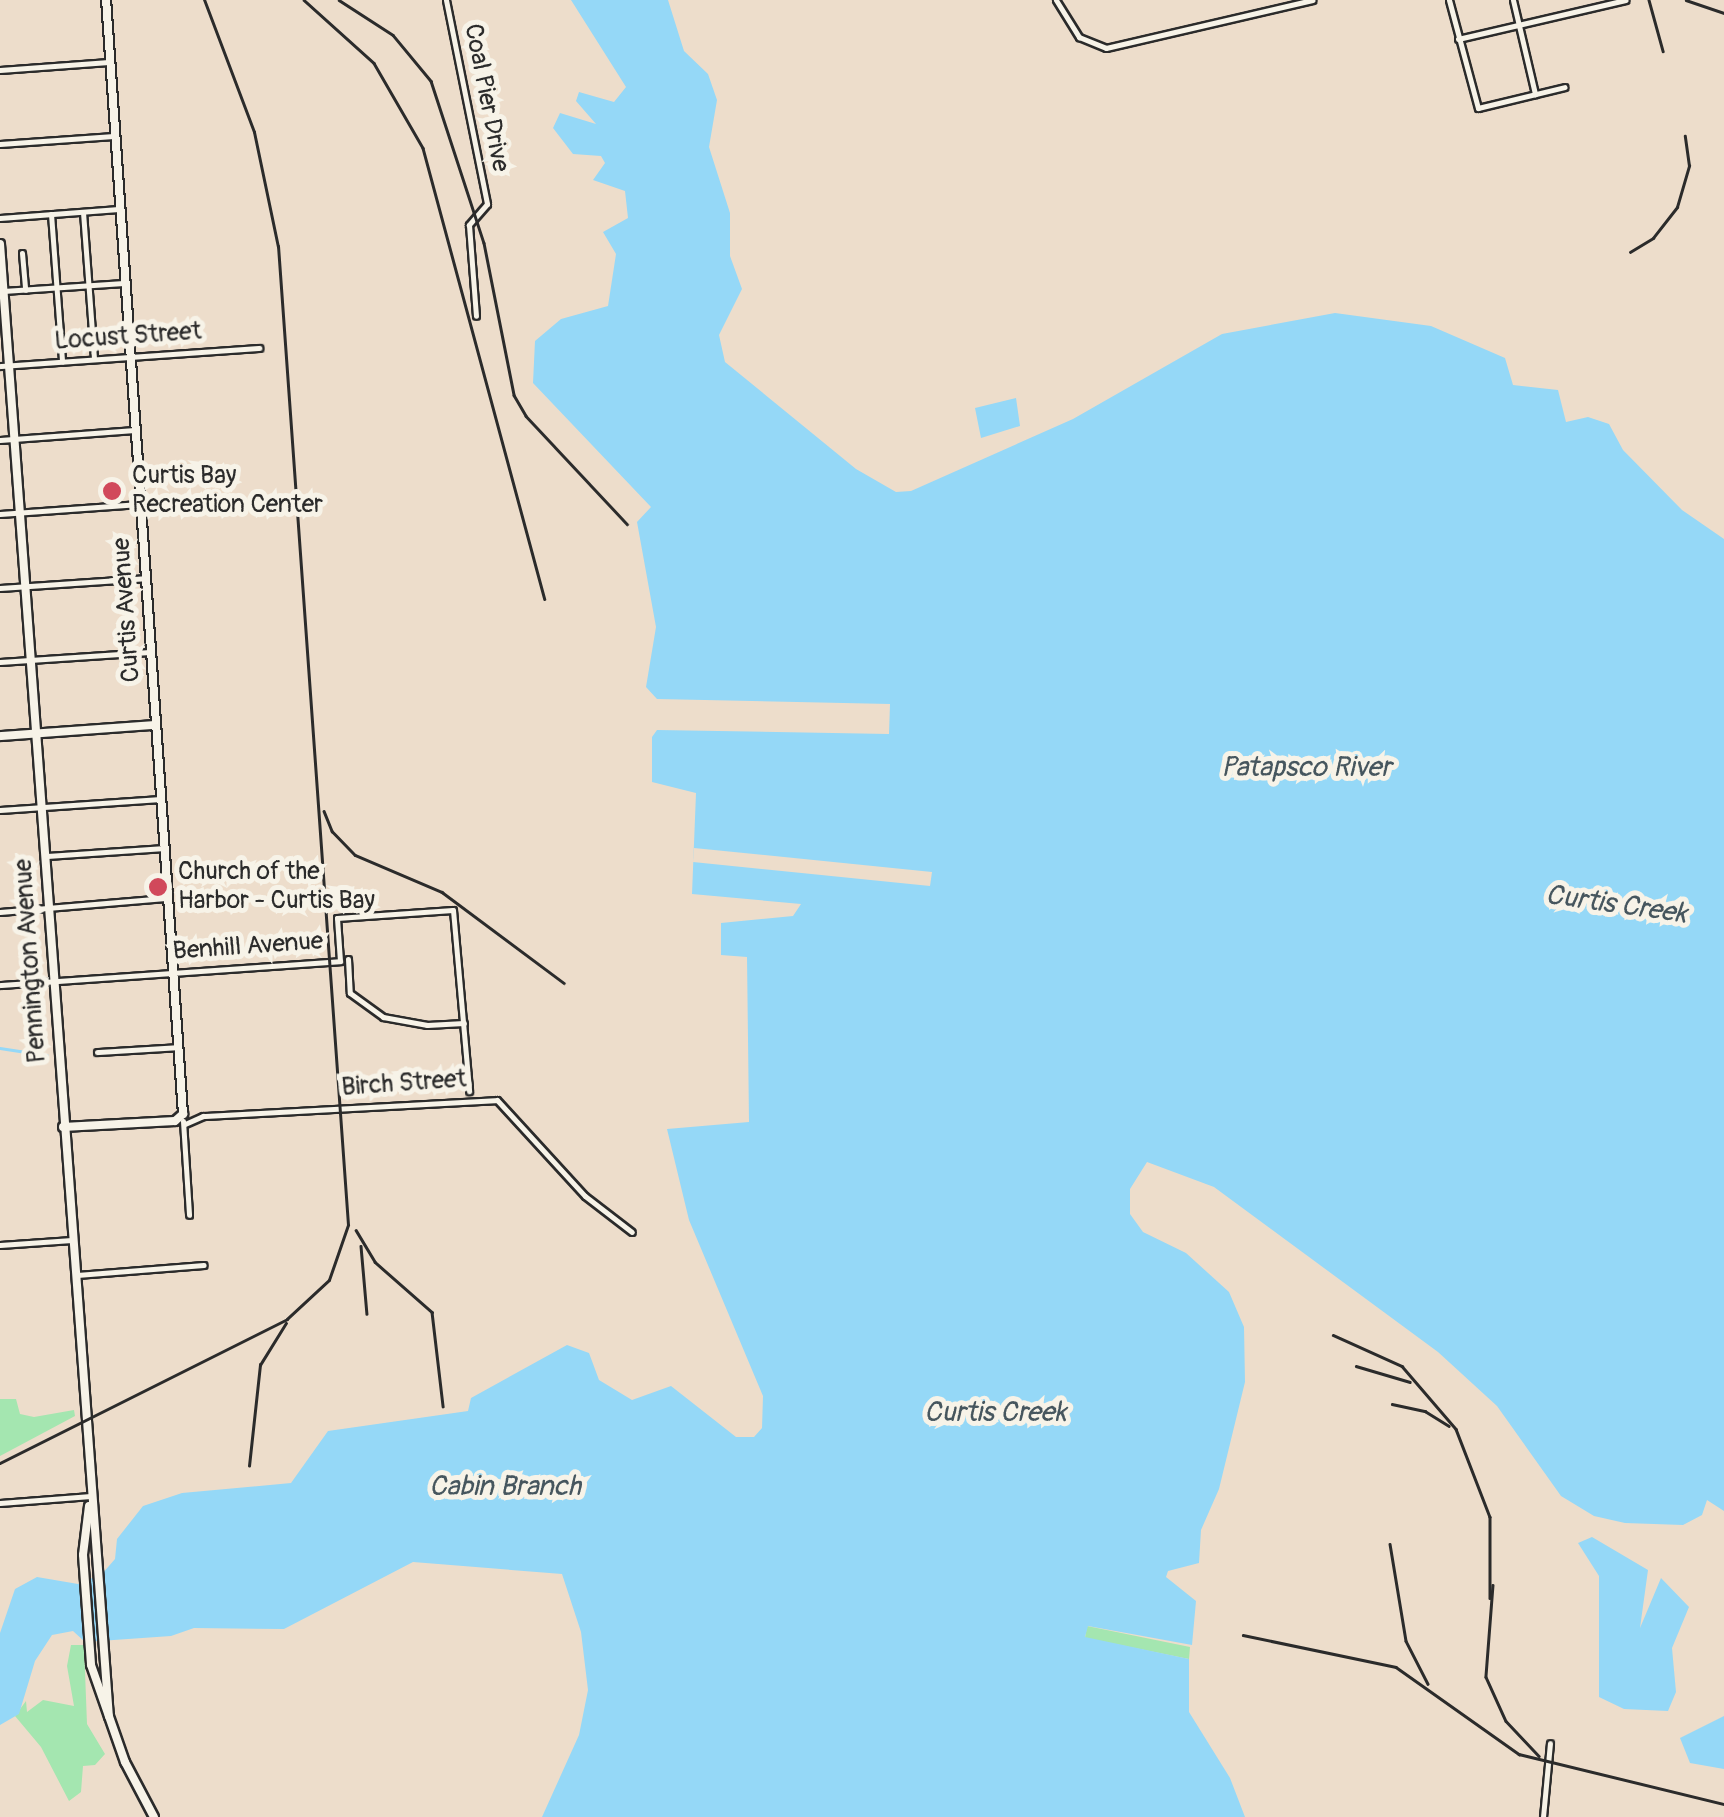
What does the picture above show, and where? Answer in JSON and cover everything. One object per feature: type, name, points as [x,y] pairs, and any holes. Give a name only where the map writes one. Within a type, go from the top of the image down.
[{"type":"main road","name":"Curtis Avenue","points":[[106,0],[183,1121]]},
{"type":"main road","name":"Pennington Avenue","points":[[0,244],[4,366],[20,513],[100,1648],[108,1716]]},
{"type":"main road","points":[[0,736],[156,725]]},
{"type":"main road","points":[[57,1038],[68,1122],[84,1127]]},
{"type":"main road","name":"Birch Street","points":[[64,1128],[183,1121]]},
{"type":"main road","name":"Pennington Avenue","points":[[91,1496],[84,1574],[89,1648],[108,1716],[154,1817]]},
{"type":"street","name":"Coal Pier Drive","points":[[446,0],[487,204],[468,225],[476,316]]},
{"type":"street","points":[[1056,0],[1085,42],[1116,48],[1312,0]]},
{"type":"street","points":[[1449,0],[1478,108],[1565,87]]},
{"type":"street","points":[[1513,0],[1535,94]]},
{"type":"street","points":[[1458,40],[1626,0]]},
{"type":"street","points":[[0,70],[109,62]]},
{"type":"street","points":[[0,144],[114,136]]},
{"type":"street","points":[[0,218],[119,209]]},
{"type":"street","points":[[83,212],[94,360]]},
{"type":"street","points":[[51,214],[62,362]]},
{"type":"street","points":[[22,252],[25,290]]},
{"type":"street","points":[[2,291],[124,283]]},
{"type":"street","name":"Locust Street","points":[[4,366],[259,348]]},
{"type":"street","points":[[0,440],[135,430]]},
{"type":"street","points":[[0,514],[140,504]]},
{"type":"street","points":[[0,588],[145,578]]},
{"type":"street","points":[[0,662],[150,652]]},
{"type":"street","points":[[0,810],[161,799]]},
{"type":"street","points":[[44,857],[164,848]]},
{"type":"street","points":[[0,912],[168,898]]},
{"type":"street","name":"Benhill Avenue","points":[[0,986],[340,961],[336,918],[452,910],[464,1023]]},
{"type":"street","points":[[348,960],[350,993],[383,1018],[427,1026],[464,1023],[468,1091]]},
{"type":"street","points":[[97,1052],[178,1047]]},
{"type":"street","name":"Birch Street","points":[[183,1121],[203,1116],[497,1100],[586,1196],[632,1232]]},
{"type":"street","name":"Curtis Avenue","points":[[183,1121],[189,1214]]},
{"type":"street","points":[[0,1245],[72,1240]]},
{"type":"street","points":[[74,1275],[204,1266]]},
{"type":"street","points":[[0,1504],[91,1496]]},
{"type":"street","points":[[1543,1817],[1550,1743]]},
{"type":"green space","points":[[0,1399],[16,1399],[20,1414],[34,1417],[74,1410],[75,1416],[0,1456]]},
{"type":"green space","points":[[1087,1626],[1190,1647],[1189,1659],[1085,1638]]},
{"type":"green space","points":[[71,1645],[84,1645],[87,1724],[105,1754],[95,1765],[83,1766],[81,1792],[69,1801],[41,1747],[15,1716],[26,1701],[27,1712],[43,1700],[74,1706],[67,1666]]},
{"type":"water","name":"Patapsco River","points":[[571,0],[668,0],[684,51],[708,74],[717,100],[709,147],[730,213],[730,256],[742,289],[719,335],[725,362],[856,469],[896,492],[911,491],[1073,419],[1222,334],[1335,313],[1431,326],[1505,358],[1513,385],[1558,390],[1566,422],[1588,417],[1609,424],[1623,450],[1682,510],[1724,539],[1724,1511],[1707,1500],[1702,1515],[1683,1525],[1625,1523],[1594,1516],[1561,1496],[1497,1406],[1438,1352],[1214,1187],[1147,1162],[1130,1189],[1130,1214],[1143,1232],[1186,1253],[1229,1292],[1244,1327],[1245,1382],[1219,1489],[1201,1530],[1199,1563],[1168,1571],[1166,1577],[1196,1601],[1192,1645],[1088,1626],[1085,1637],[1189,1659],[1189,1712],[1230,1778],[1245,1817],[542,1817],[579,1735],[588,1690],[581,1632],[562,1574],[413,1562],[284,1629],[194,1628],[171,1636],[85,1642],[73,1631],[52,1635],[35,1661],[19,1714],[0,1725],[0,1633],[15,1589],[37,1577],[78,1584],[102,1574],[115,1559],[117,1539],[143,1506],[182,1493],[291,1483],[328,1431],[468,1411],[471,1398],[567,1345],[589,1353],[599,1380],[632,1400],[671,1386],[736,1437],[754,1437],[762,1428],[763,1396],[689,1220],[667,1129],[749,1122],[747,957],[721,955],[721,923],[793,916],[801,904],[692,894],[696,793],[652,782],[652,737],[657,730],[889,734],[890,704],[657,699],[646,687],[656,627],[637,522],[651,507],[533,383],[535,341],[561,319],[608,306],[616,254],[603,232],[628,218],[625,191],[593,180],[605,163],[601,156],[573,154],[553,128],[560,113],[596,124],[576,101],[579,92],[614,102],[626,87]]},
{"type":"water","points":[[1016,398],[1020,426],[981,438],[975,408]]},
{"type":"water","points":[[1592,1537],[1648,1570],[1640,1628],[1661,1578],[1689,1607],[1672,1648],[1676,1692],[1668,1711],[1624,1709],[1599,1697],[1599,1576],[1578,1543]]},
{"type":"water","points":[[1724,1716],[1724,1769],[1690,1763],[1680,1738]]},
{"type":"pier","points":[[694,848],[932,872],[930,886],[693,862]]},
{"type":"waterway","points":[[0,1048],[46,1055]]},
{"type":"railway","points":[[0,1463],[287,1319],[329,1280],[348,1225],[278,247],[254,132],[204,0]]},
{"type":"railway","points":[[304,0],[374,63],[423,148],[545,599]]},
{"type":"railway","points":[[339,0],[393,35],[431,81],[484,243],[514,395],[526,416],[627,524]]},
{"type":"railway","points":[[1649,0],[1663,51]]},
{"type":"railway","points":[[1686,0],[1724,13]]},
{"type":"railway","points":[[1630,252],[1653,238],[1677,207],[1689,166],[1685,136]]},
{"type":"railway","points":[[324,811],[332,831],[355,855],[442,892],[564,983]]},
{"type":"railway","points":[[356,1230],[375,1262],[432,1312],[443,1406]]},
{"type":"railway","points":[[361,1246],[367,1314]]},
{"type":"railway","points":[[249,1466],[260,1365],[286,1323]]},
{"type":"railway","points":[[1333,1335],[1402,1366],[1456,1429],[1490,1517],[1490,1598]]},
{"type":"railway","points":[[1356,1366],[1410,1382]]},
{"type":"railway","points":[[1392,1404],[1425,1411],[1449,1426]]},
{"type":"railway","points":[[1390,1544],[1406,1641],[1428,1684]]},
{"type":"railway","points":[[1493,1585],[1486,1677],[1506,1721],[1539,1756]]},
{"type":"railway","points":[[1243,1635],[1396,1667],[1519,1754],[1724,1804]]},
{"type":"place","name":"Curtis Bay Recreation Center","points":[[112,491]]},
{"type":"place","name":"Church of the Harbor - Curtis Bay","points":[[158,887]]},
{"type":"water label","name":"Curtis Creek","points":[[1616,905]]},
{"type":"water label","name":"Curtis Creek","points":[[995,1413]]},
{"type":"water label","name":"Cabin Branch","points":[[505,1487]]}]
